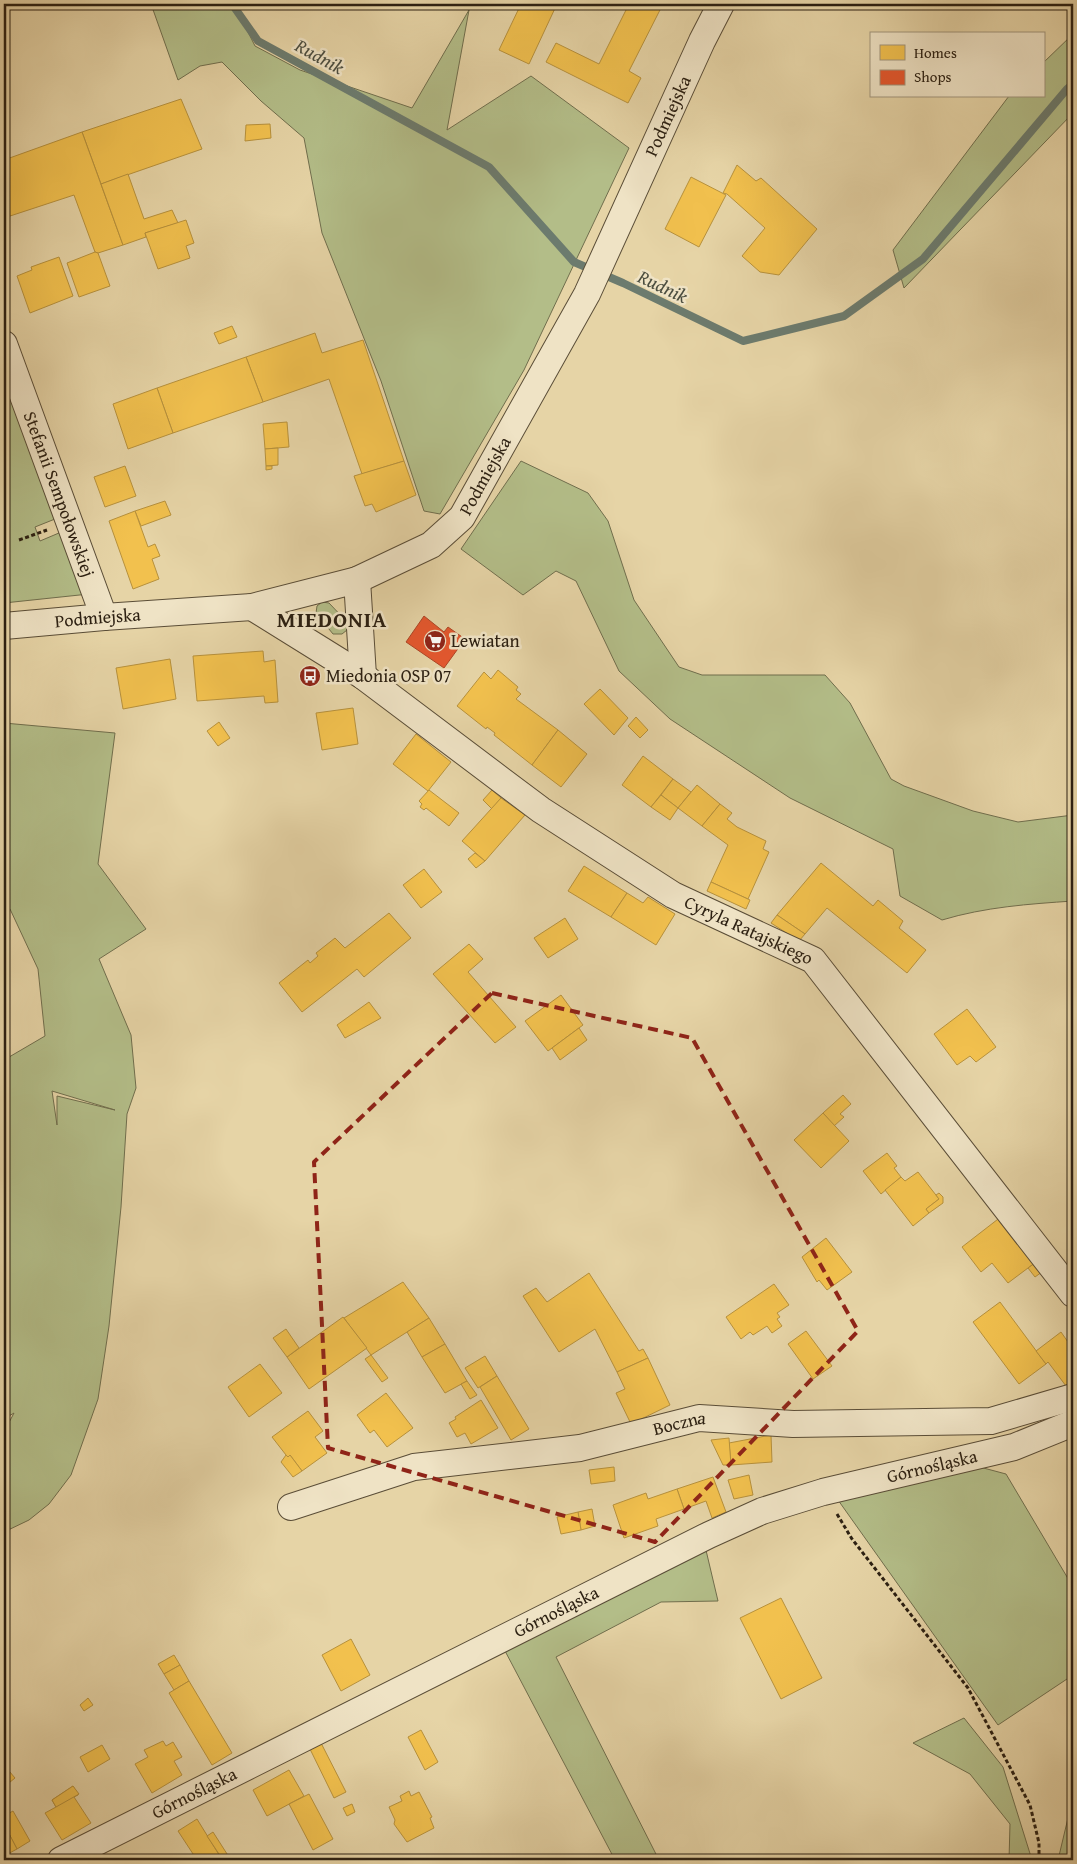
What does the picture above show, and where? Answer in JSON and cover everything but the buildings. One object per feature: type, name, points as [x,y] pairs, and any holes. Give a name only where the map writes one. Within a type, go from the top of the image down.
[{"type":"street","name":"Podmiejska","points":[[4,626],[252,607],[357,580],[431,545],[462,517],[587,294],[702,41],[722,4]]},
{"type":"street","name":"Stefanii Sempołowskiej","points":[[4,344],[104,617]]},
{"type":"street","points":[[357,580],[363,676]]},
{"type":"street","name":"Cyryla Ratajskiego","points":[[252,607],[363,676],[541,810],[673,895],[813,960],[1073,1294]]},
{"type":"street","name":"Boczna","points":[[291,1508],[414,1467],[580,1448],[699,1418],[793,1424],[991,1422],[1073,1397]]},
{"type":"street","name":"Górnośląska","points":[[61,1860],[709,1535],[762,1511],[823,1492],[1014,1447],[1073,1423]]},
{"type":"path","points":[[823,1492],[852,1539],[968,1688],[1030,1805],[1039,1843],[1039,1860]]},
{"type":"highlighted area","points":[[492,993],[692,1038],[858,1331],[655,1542],[328,1448],[314,1162]]},
{"type":"green space","points":[[151,4],[234,4],[255,46],[300,70],[412,108],[469,10],[447,130],[531,76],[629,148],[524,370],[440,514],[424,511],[381,381],[322,233],[304,138],[261,101],[222,62],[200,66],[178,80]]},
{"type":"green space","points":[[1073,34],[1073,113],[904,288],[893,250],[1007,98],[1044,98],[1044,62]]},
{"type":"green space","points":[[4,362],[60,517],[35,527],[40,541],[66,530],[89,594],[4,603]]},
{"type":"green space","points":[[521,461],[588,493],[608,521],[634,600],[679,667],[702,675],[825,675],[850,703],[891,779],[904,786],[973,811],[1018,822],[1073,815],[1073,901],[991,909],[942,920],[900,896],[893,849],[790,798],[670,719],[619,671],[576,581],[556,571],[523,595],[461,549]]},
{"type":"green space","points":[[322,602],[329,603],[348,623],[347,630],[342,634],[333,634],[316,613],[317,606]]},
{"type":"green space","points":[[4,723],[115,733],[98,864],[146,929],[99,959],[131,1035],[136,1088],[127,1114],[121,1207],[109,1326],[98,1399],[71,1475],[49,1504],[29,1520],[4,1532],[4,1432],[14,1413],[4,1419],[4,1060],[45,1036],[38,969],[10,909],[4,903]],"holes":[[[52,1091],[115,1110],[57,1096],[57,1125]]]},
{"type":"green space","points":[[976,1466],[1006,1474],[1073,1587],[1073,1675],[998,1725],[838,1500]]},
{"type":"green space","points":[[705,1546],[718,1601],[661,1602],[556,1657],[659,1860],[615,1860],[504,1649]]},
{"type":"green space","points":[[964,1718],[1003,1767],[1032,1860],[1009,1860],[1010,1824],[970,1774],[913,1743]]},
{"type":"green space","points":[[1068,1818],[1073,1819],[1073,1860],[1058,1860]]},
{"type":"waterway","name":"Rudnik","points":[[232,4],[258,41],[489,167],[574,262],[623,283],[743,341],[844,316],[923,259],[1073,84]]},
{"type":"place","name":"Lewiatan","points":[[435,641]]},
{"type":"place","name":"Miedonia OSP 07","points":[[310,676]]},
{"type":"district","name":"MIEDONIA","points":[[332,619]]}]
